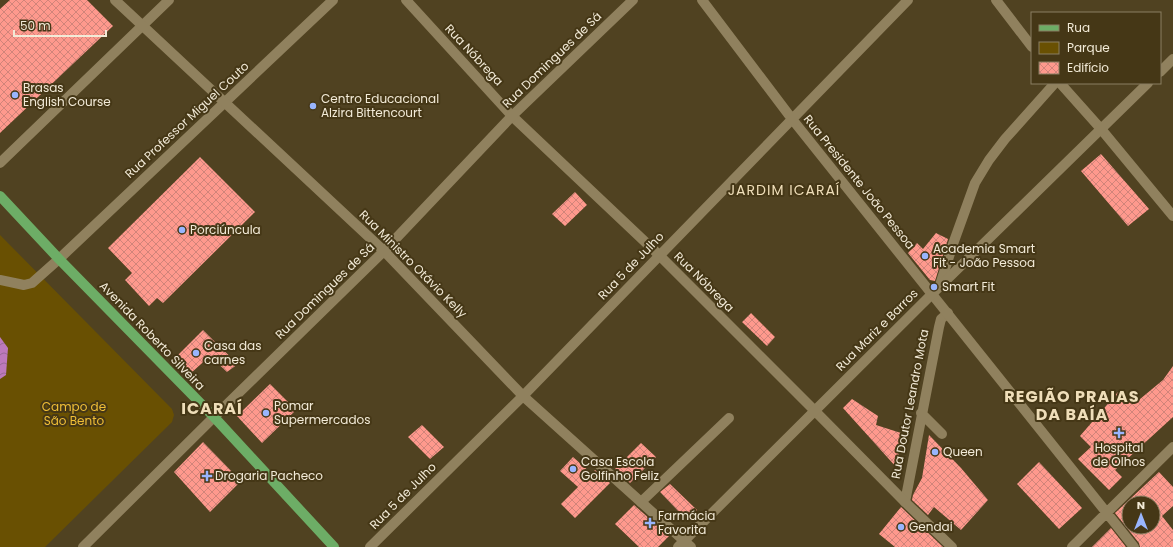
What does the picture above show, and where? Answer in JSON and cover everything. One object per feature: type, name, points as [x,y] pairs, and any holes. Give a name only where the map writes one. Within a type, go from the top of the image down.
[{"type":"main road","name":"Avenida Roberto Silveira","points":[[0,196],[59,260],[214,418],[334,547]]},
{"type":"street","name":"Rua Ministro Otávio Kelly","points":[[115,0],[384,251],[523,396],[641,502],[684,545]]},
{"type":"street","points":[[0,163],[169,0]]},
{"type":"street","name":"Rua Professor Miguel Couto","points":[[0,280],[24,285],[32,283],[59,260],[333,0]]},
{"type":"street","name":"Rua Nóbrega","points":[[406,0],[512,116],[660,256],[905,502],[952,547]]},
{"type":"street","name":"Rua Domingues de Sá","points":[[83,547],[384,251],[512,116],[633,0]]},
{"type":"street","name":"Rua Presidente João Pessoa","points":[[702,0],[792,119],[1134,547]]},
{"type":"street","name":"Rua 5 de Julho","points":[[370,547],[523,396],[908,0]]},
{"type":"street","points":[[996,0],[1031,46]]},
{"type":"street","points":[[1161,71],[1173,59]]},
{"type":"street","points":[[940,285],[975,182],[989,160],[1054,84]]},
{"type":"street","points":[[1061,84],[1101,129],[1173,216]]},
{"type":"street","name":"Rua Mariz e Barros","points":[[684,545],[814,410],[1147,84]]},
{"type":"street","name":"Rua Doutor Leandro Mota","points":[[905,502],[938,327],[941,319],[948,313]]},
{"type":"street","points":[[921,413],[942,434]]},
{"type":"street","points":[[641,502],[729,418]]},
{"type":"street","points":[[1072,547],[1173,447]]},
{"type":"green space","name":"Campo de São Bento","points":[[0,235],[172,409],[174,415],[172,422],[45,547],[0,547]]},
{"type":"water","points":[[0,337],[8,348],[6,375],[0,379]]},
{"type":"building","points":[[10,0],[87,0],[113,26],[0,133],[0,9]]},
{"type":"building","points":[[1101,154],[1149,209],[1128,226],[1081,171]]},
{"type":"building","name":"Porciúncula","points":[[200,157],[255,212],[163,303],[157,298],[149,306],[125,280],[132,273],[108,248]]},
{"type":"building","points":[[575,192],[587,205],[565,226],[552,214]]},
{"type":"building","name":"Academia Smart Fit - João Pessoa","points":[[936,233],[948,239],[935,281],[930,280],[908,253],[917,243],[923,249]]},
{"type":"building","points":[[751,313],[775,337],[767,346],[742,322]]},
{"type":"building","name":"Casa das carnes","points":[[203,330],[238,364],[227,372],[210,356],[191,373],[173,360]]},
{"type":"building","name":"Hospital de Olhos","points":[[1173,366],[1173,417],[1115,470],[1122,477],[1109,490],[1078,459],[1091,447],[1080,436],[1118,392],[1134,404],[1163,380]]},
{"type":"building","name":"Pomar Supermercados","points":[[270,384],[296,410],[262,443],[237,416]]},
{"type":"building","points":[[852,399],[878,416],[876,425],[901,433],[897,468],[843,408]]},
{"type":"building","points":[[422,425],[444,447],[430,459],[408,437]]},
{"type":"building","points":[[929,435],[961,468],[988,500],[961,530],[934,507],[928,515],[912,500],[922,478]]},
{"type":"building","name":"Drogaria Pacheco","points":[[203,442],[241,481],[210,512],[174,472]]},
{"type":"building","points":[[641,443],[656,457],[630,483],[615,469]]},
{"type":"building","points":[[573,457],[592,474],[595,470],[610,483],[575,518],[561,504],[578,487],[560,471]]},
{"type":"building","points":[[1039,462],[1082,508],[1059,529],[1017,484]]},
{"type":"building","points":[[1159,472],[1173,487],[1173,506],[1162,516],[1173,530],[1173,547],[1140,547],[1139,543],[1133,535],[1161,535],[1161,495],[1134,495]]},
{"type":"building","points":[[670,484],[697,510],[689,516],[683,516],[660,492]]},
{"type":"building","name":"Farmácia Favorita","points":[[634,505],[669,536],[658,547],[639,547],[615,524]]},
{"type":"building","name":"Gendai","points":[[901,507],[943,547],[895,547],[879,534]]},
{"type":"building","points":[[1121,507],[1121,520],[1115,513]]},
{"type":"building","points":[[1111,528],[1126,547],[1092,547]]},
{"type":"place","name":"Brasas English Course","points":[[15,95]]},
{"type":"place","name":"Centro Educacional Alzira Bittencourt","points":[[313,106]]},
{"type":"place","name":"Porciúncula","points":[[182,230]]},
{"type":"place","name":"Academia Smart Fit - João Pessoa","points":[[925,256]]},
{"type":"place","name":"Smart Fit","points":[[934,287]]},
{"type":"place","name":"Casa das carnes","points":[[196,353]]},
{"type":"place","name":"Pomar Supermercados","points":[[266,413]]},
{"type":"place","name":"Hospital de Olhos","points":[[1119,433]]},
{"type":"place","name":"Queen","points":[[935,452]]},
{"type":"place","name":"Casa Escola Golfinho Feliz","points":[[573,469]]},
{"type":"place","name":"Drogaria Pacheco","points":[[207,476]]},
{"type":"place","name":"Farmácia Favorita","points":[[650,523]]},
{"type":"place","name":"Gendai","points":[[901,527]]},
{"type":"district","name":"JARDIM ICARAÍ","points":[[784,190]]},
{"type":"district","name":"REGIÃO PRAIAS DA BAÍA","points":[[1072,405]]},
{"type":"district","name":"ICARAÍ","points":[[212,408]]}]
